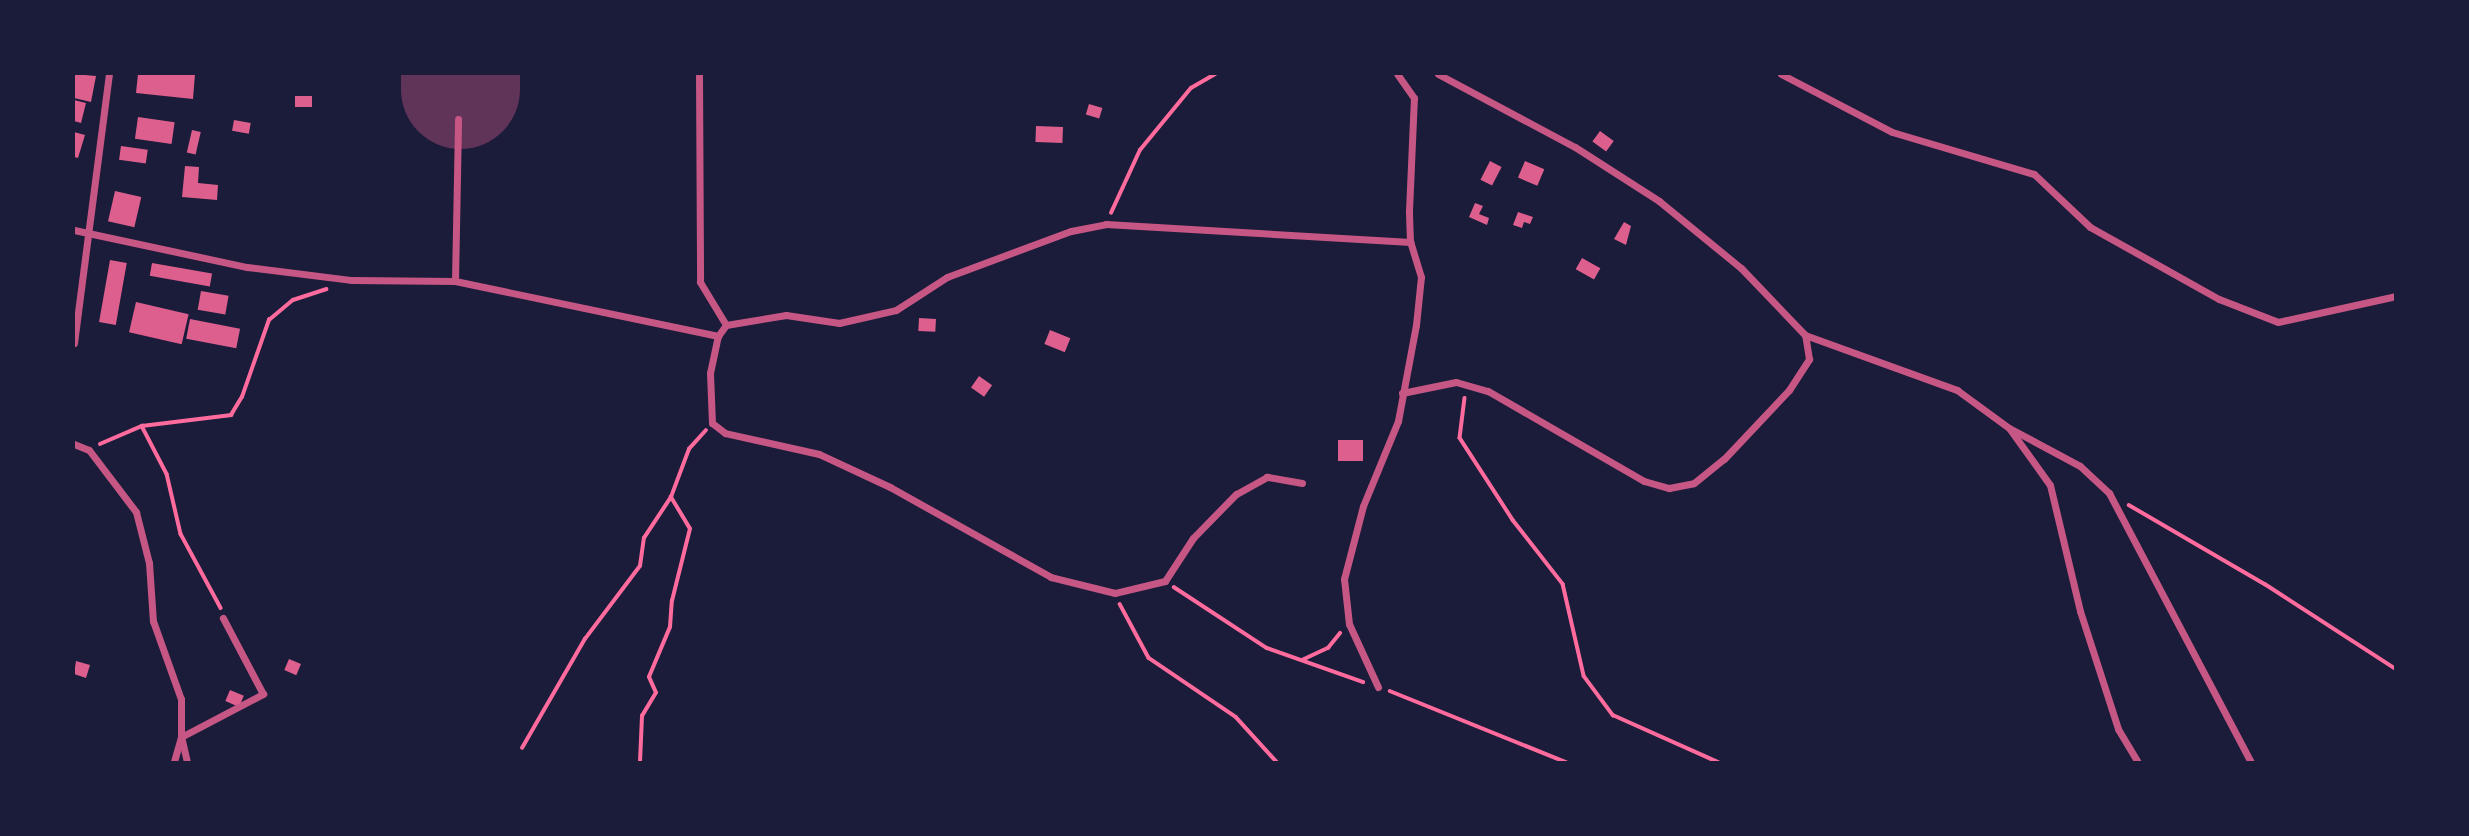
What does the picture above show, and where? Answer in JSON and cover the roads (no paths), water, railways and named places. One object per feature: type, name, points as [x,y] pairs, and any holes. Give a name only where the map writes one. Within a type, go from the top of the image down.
[{"type":"street","points":[[74,343],[109,74]]},
{"type":"street","points":[[699,74],[700,282],[726,326]]},
{"type":"street","points":[[1378,687],[1349,624],[1344,579],[1363,506],[1398,421],[1421,277],[1410,242],[1414,98],[1397,74]]},
{"type":"street","points":[[1438,74],[1575,147],[1659,201],[1741,268],[1805,335],[1957,390],[2009,428],[2080,466],[2109,493],[2251,762]]},
{"type":"street","points":[[1781,74],[1892,132],[2034,174],[2090,227],[2219,299],[2278,322],[2396,296]]},
{"type":"street","points":[[455,281],[458,119]]},
{"type":"street","points":[[1302,483],[1267,477],[1236,494],[1193,538],[1165,581],[1115,593],[1051,577],[902,493],[818,454],[749,440],[712,423],[710,373],[718,336],[726,326],[786,315],[839,323],[895,310],[947,277],[1071,231],[1106,224],[1410,242]]},
{"type":"street","points":[[74,230],[90,236],[247,267],[352,281],[455,281],[718,336]]},
{"type":"street","points":[[1402,393],[1456,382],[1488,391],[1644,481],[1669,488],[1694,483],[1724,459],[1789,390],[1809,359],[1805,335]]},
{"type":"street","points":[[2009,428],[2050,485],[2088,638],[2118,729],[2137,762]]},
{"type":"street","points":[[74,444],[89,450],[136,512],[149,563],[153,621],[181,699],[181,737],[187,762]]},
{"type":"street","points":[[174,762],[181,737],[263,694],[223,618]]}]
